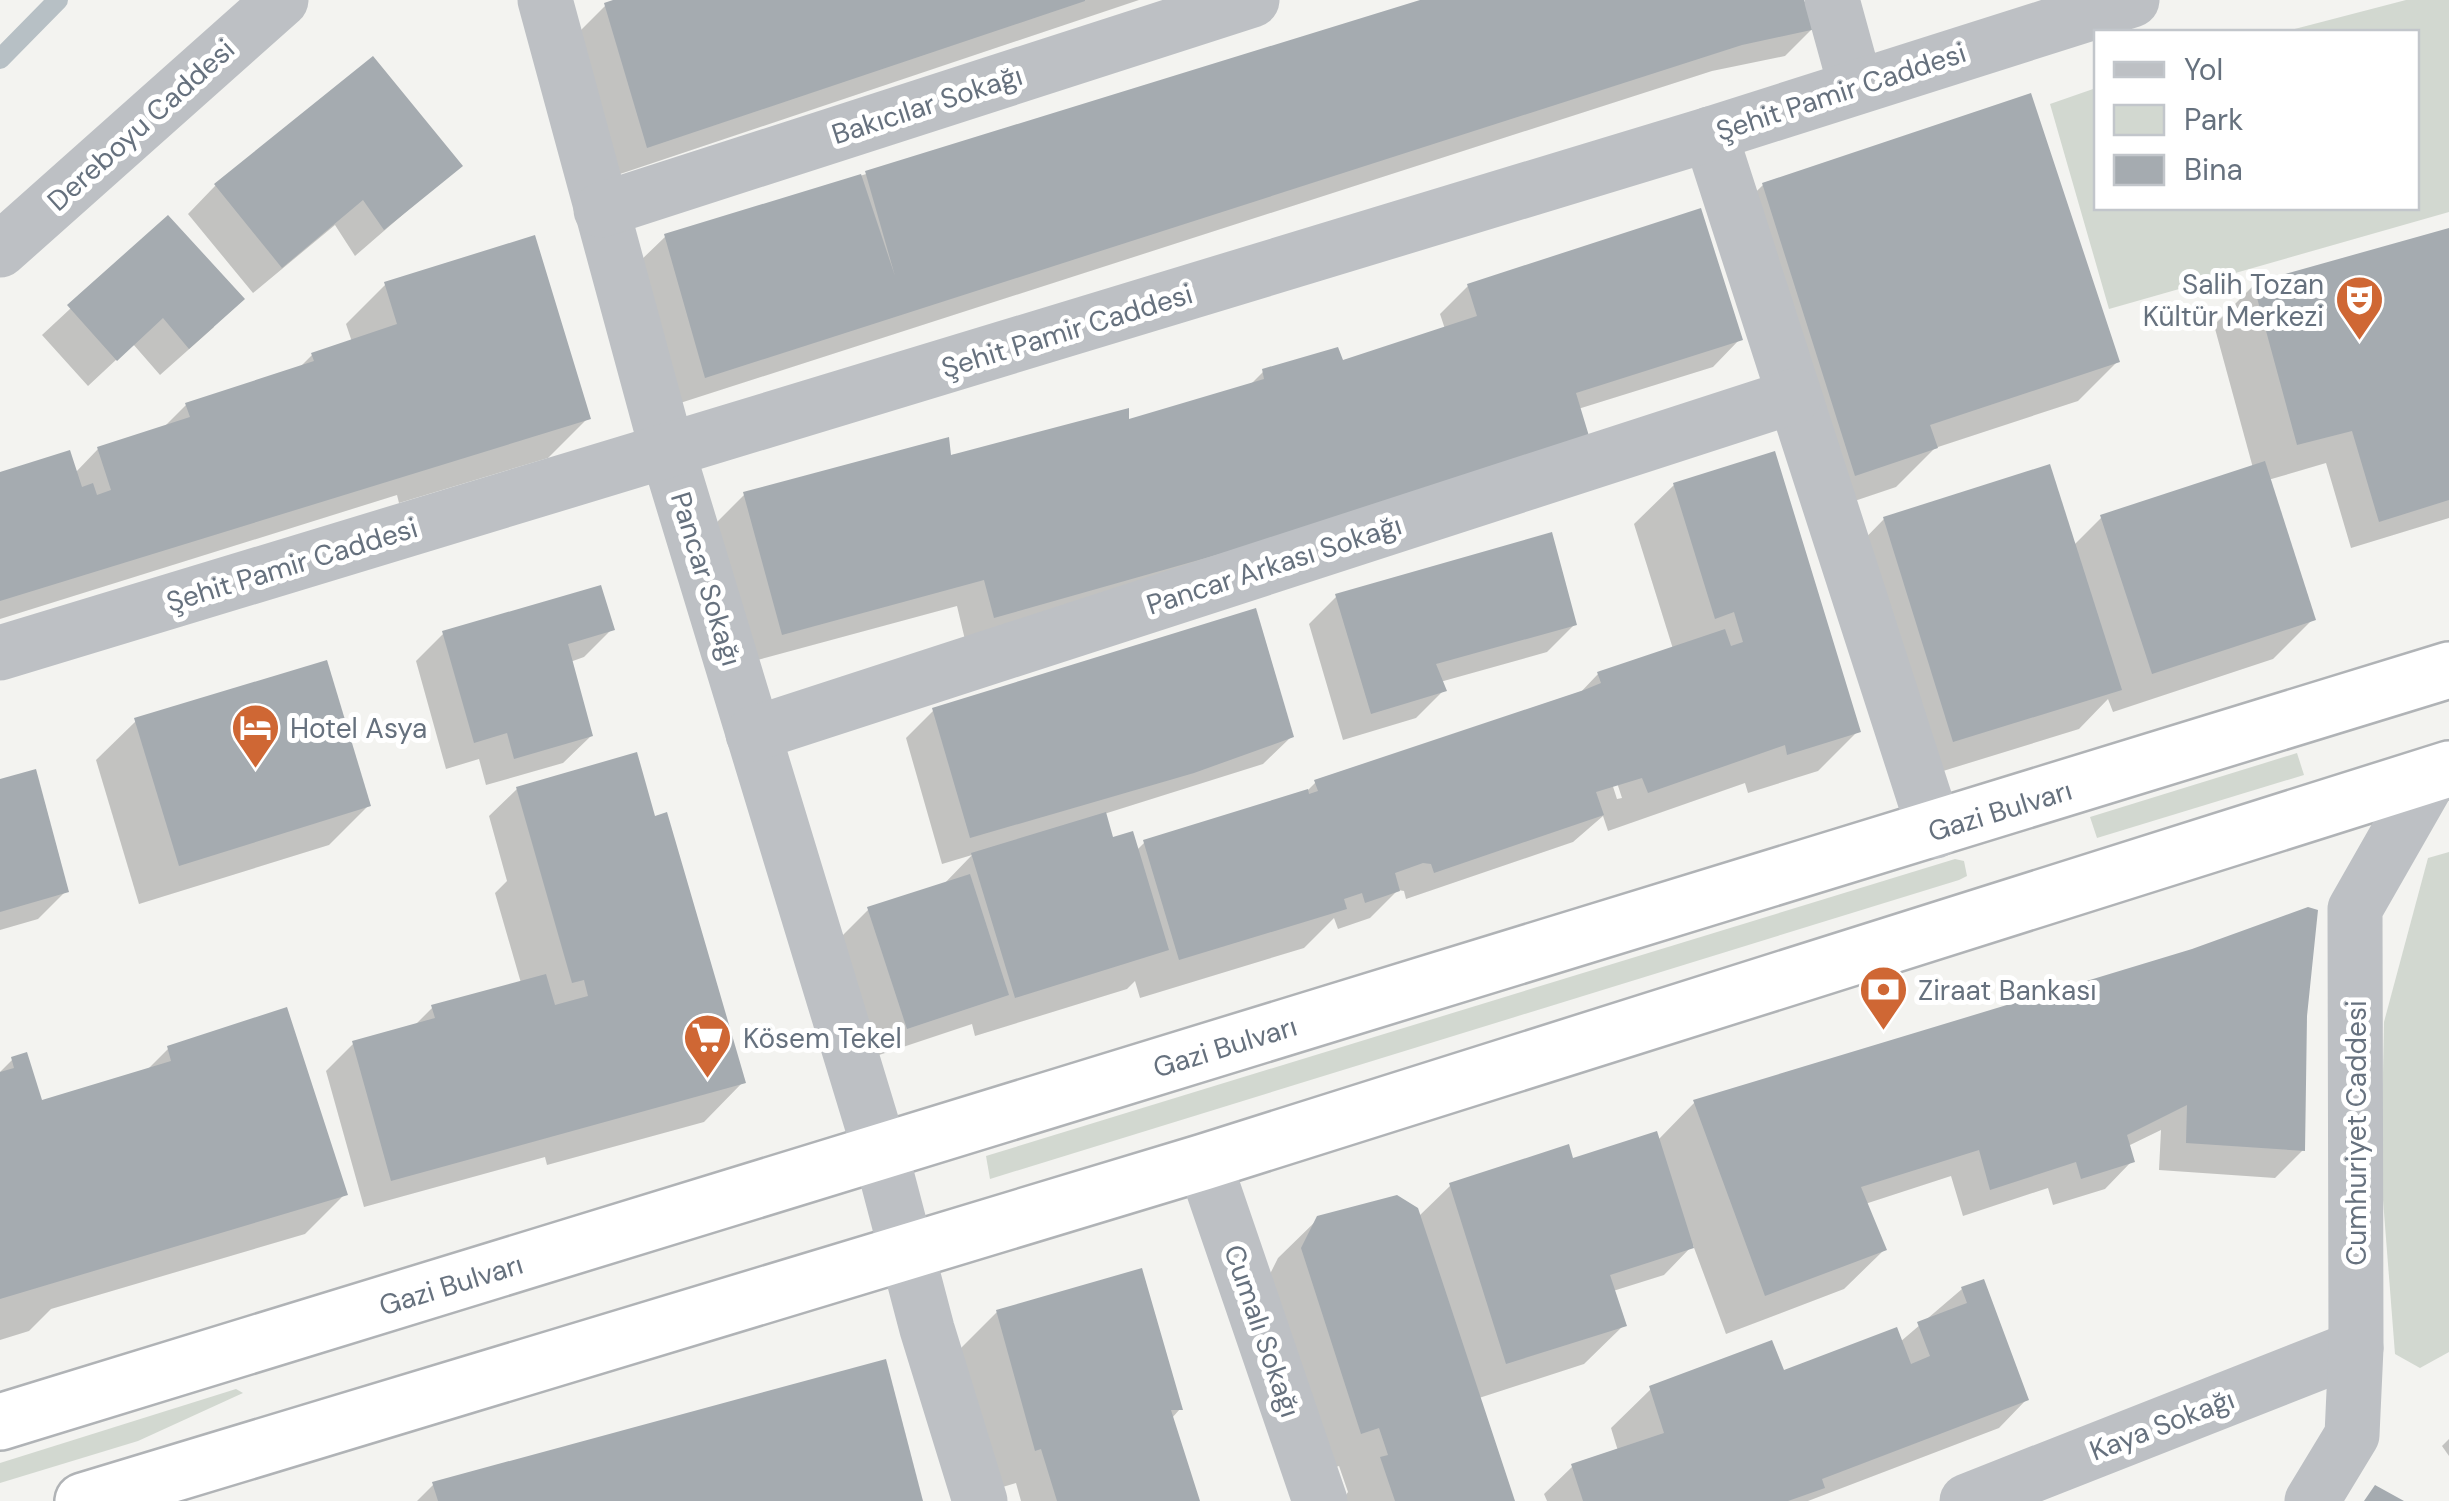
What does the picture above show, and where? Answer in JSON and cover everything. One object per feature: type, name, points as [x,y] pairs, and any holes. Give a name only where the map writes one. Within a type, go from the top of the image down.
[{"type":"highway","name":"Gazi Bulvarı","points":[[0,1422],[2449,670]]},
{"type":"highway","points":[[82,1501],[1204,1162],[2440,771]]},
{"type":"street","name":"Dereboyu Caddesi","points":[[0,250],[281,0]]},
{"type":"street","name":"Pancar Sokağı","points":[[544,0],[668,453],[880,1154],[905,1252],[980,1501]]},
{"type":"street","name":"Bakıcılar Sokağı","points":[[602,210],[1252,0]]},
{"type":"street","points":[[1832,0],[1856,88]]},
{"type":"street","name":"Şehit Pamir Caddesi","points":[[0,653],[1710,134],[2132,0]]},
{"type":"street","points":[[1710,134],[1934,831]]},
{"type":"street","name":"Pancar Arkası Sokağı","points":[[753,734],[1794,396]]},
{"type":"street","name":"Cumhuriyet Caddesi","points":[[2312,1501],[2352,1435],[2356,1348],[2355,909],[2440,771]]},
{"type":"street","name":"Cumalı Sokağı","points":[[1204,1162],[1320,1501]]},
{"type":"street","name":"Kaya Sokağı","points":[[1967,1501],[2356,1348]]},
{"type":"green space","points":[[2406,0],[2449,0],[2449,212],[2109,309],[2050,104],[2094,89],[2094,210],[2419,210],[2419,30],[2291,30]]},
{"type":"green space","points":[[2297,753],[2304,775],[2097,838],[2090,817]]},
{"type":"green space","points":[[2449,852],[2449,1352],[2420,1368],[2395,1354],[2381,1174],[2384,1022],[2428,858]]},
{"type":"green space","points":[[1955,859],[1964,861],[1967,876],[1959,880],[990,1179],[986,1156]]},
{"type":"green space","points":[[236,1389],[243,1393],[138,1441],[0,1483],[0,1463]]},
{"type":"building","points":[[1420,0],[1804,0],[1816,29],[1742,45],[705,378],[664,234],[861,174],[895,276],[865,171]]},
{"type":"building","points":[[1085,1],[647,148],[604,3]]},
{"type":"building","points":[[373,56],[463,166],[384,230],[363,200],[282,268],[214,184]]},
{"type":"building","points":[[2031,93],[2120,362],[1930,425],[1938,448],[1855,476],[1762,183]]},
{"type":"building","points":[[1701,208],[1743,340],[1576,393],[1589,436],[1308,529],[994,618],[984,580],[782,635],[743,492],[949,437],[951,455],[1129,408],[1129,419],[1264,379],[1262,369],[1338,347],[1343,360],[1477,316],[1467,284]]},
{"type":"building","points":[[168,215],[245,299],[189,349],[163,318],[117,361],[67,305]]},
{"type":"building","name":"Salih Tozan Kültür Merkezi","points":[[2449,228],[2449,500],[2379,522],[2352,431],[2297,445],[2253,283]]},
{"type":"building","points":[[535,235],[591,419],[0,601],[0,472],[70,450],[82,487],[93,483],[97,495],[111,490],[97,447],[190,417],[185,403],[314,361],[311,353],[397,324],[384,282]]},
{"type":"building","points":[[1775,451],[1861,732],[1787,755],[1785,745],[1648,793],[1642,778],[1596,792],[1604,815],[1434,873],[1431,864],[1423,863],[1395,873],[1400,891],[1365,903],[1362,893],[1344,899],[1347,909],[1179,960],[1143,840],[1308,789],[1309,794],[1318,791],[1314,780],[1584,690],[1601,683],[1597,672],[1725,629],[1731,646],[1743,642],[1734,612],[1715,619],[1673,483]]},
{"type":"building","points":[[2265,461],[2316,620],[2152,674],[2100,515]]},
{"type":"building","points":[[2050,464],[2122,690],[1953,742],[1883,517]]},
{"type":"building","points":[[1552,532],[1577,625],[1436,664],[1447,691],[1371,714],[1335,594]]},
{"type":"building","points":[[601,585],[615,630],[568,644],[593,736],[514,759],[507,733],[474,743],[442,631]]},
{"type":"building","points":[[1256,608],[1294,737],[1194,773],[970,838],[932,708]]},
{"type":"building","name":"Hotel Asya","points":[[327,660],[371,806],[179,866],[134,718]]},
{"type":"building","points":[[637,752],[655,816],[667,812],[746,1083],[391,1181],[352,1041],[435,1018],[431,1005],[546,974],[555,1005],[588,996],[584,980],[572,983],[516,787]]},
{"type":"building","points":[[36,769],[69,892],[0,912],[0,779]]},
{"type":"building","points":[[1106,812],[1113,837],[1133,831],[1169,950],[1015,998],[971,853]]},
{"type":"building","points":[[970,874],[1009,995],[907,1029],[867,907]]},
{"type":"building","points":[[2308,907],[2318,910],[2307,1016],[2305,1151],[2186,1143],[2187,1105],[2127,1135],[2135,1162],[2081,1179],[2076,1162],[1990,1190],[1979,1150],[1861,1187],[1887,1250],[1765,1296],[1693,1100],[2192,949]]},
{"type":"building","points":[[287,1007],[348,1195],[0,1299],[0,1072],[14,1068],[11,1057],[27,1052],[42,1100],[171,1061],[167,1046]]},
{"type":"building","points":[[1657,1131],[1694,1248],[1610,1275],[1627,1326],[1506,1364],[1449,1183],[1569,1144],[1573,1158]]},
{"type":"building","points":[[1397,1195],[1418,1208],[1515,1501],[1395,1501],[1380,1457],[1388,1455],[1379,1428],[1361,1434],[1301,1248],[1317,1216]]},
{"type":"building","points":[[1142,1268],[1183,1410],[1171,1410],[1200,1501],[1057,1501],[1041,1449],[1035,1451],[996,1310]]},
{"type":"building","points":[[1984,1279],[2029,1400],[1822,1479],[1825,1488],[1788,1501],[1583,1501],[1571,1464],[1664,1433],[1649,1386],[1772,1340],[1784,1370],[1897,1327],[1911,1364],[1930,1356],[1917,1322],[1967,1303],[1961,1287]]},
{"type":"building","points":[[886,1359],[923,1501],[438,1501],[432,1482]]},
{"type":"building","points":[[2375,1485],[2404,1501],[2364,1501]]},
{"type":"waterway","points":[[0,59],[58,0]]},
{"type":"place","name":"Salih Tozan Kültür Merkezi","points":[[2359,342]]},
{"type":"place","name":"Hotel Asya","points":[[255,770]]},
{"type":"place","name":"Ziraat Bankası","points":[[1883,1032]]},
{"type":"place","name":"Kösem Tekel","points":[[708,1080]]}]
